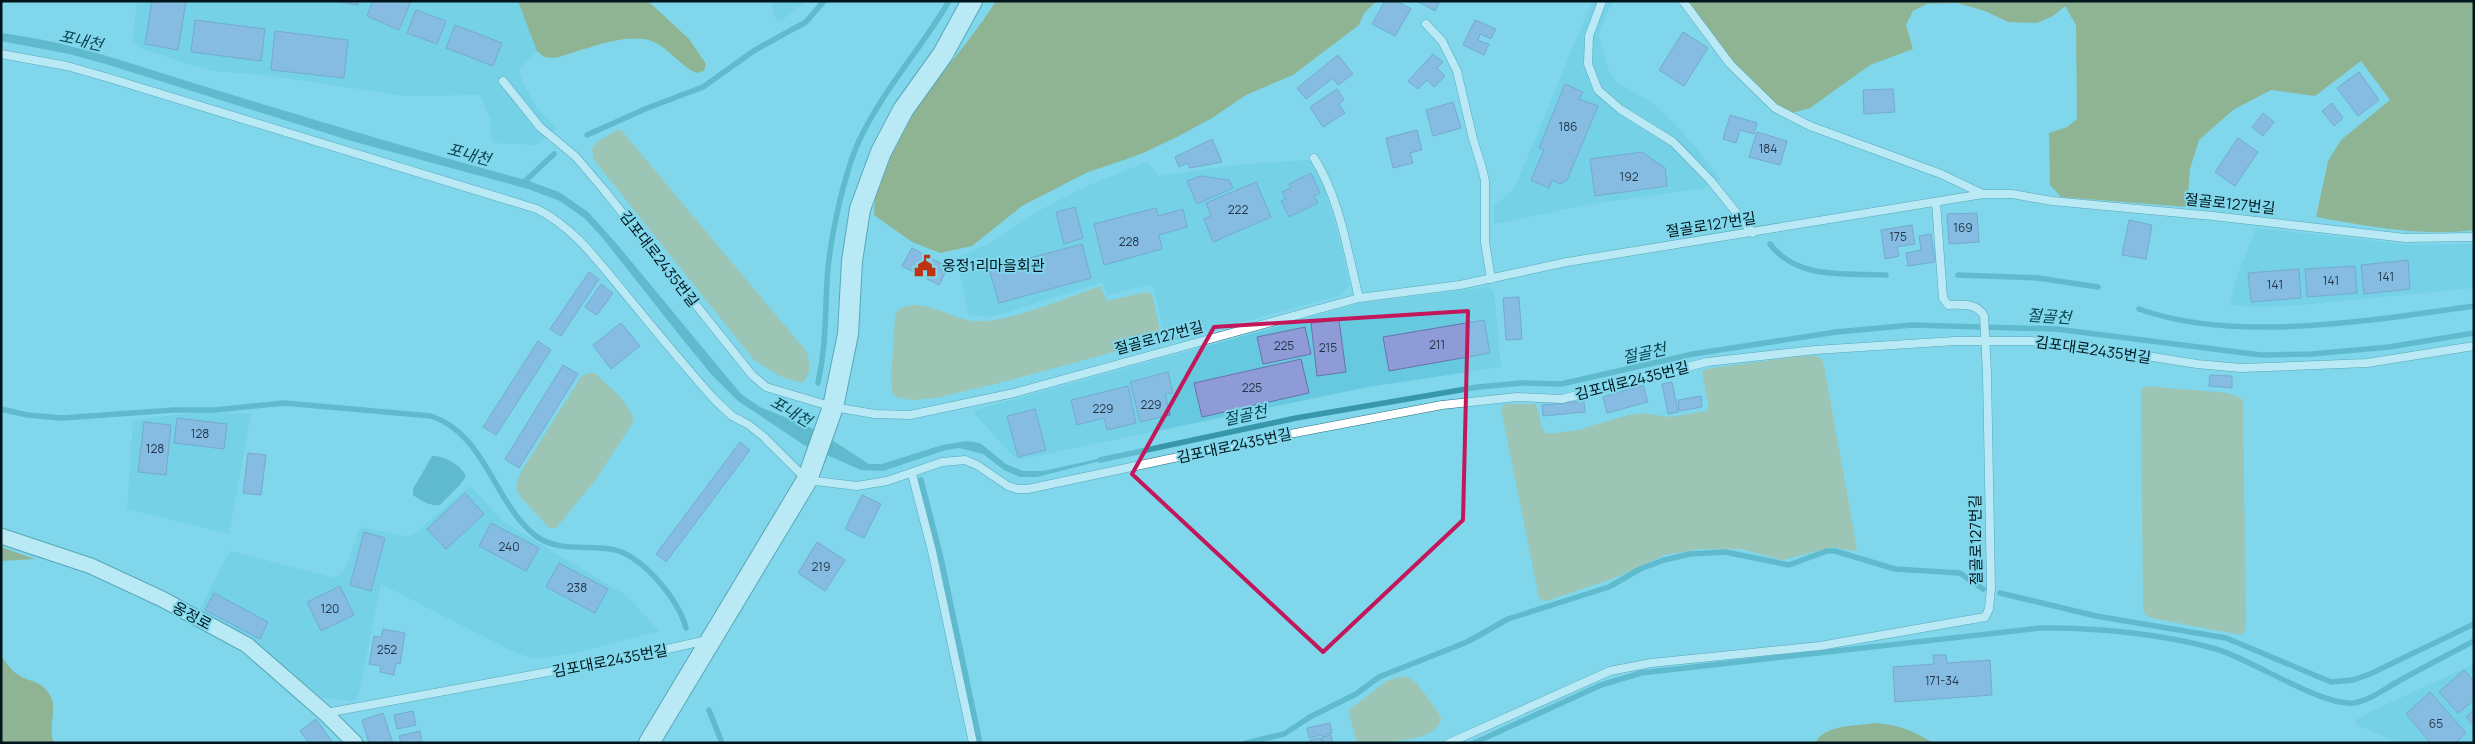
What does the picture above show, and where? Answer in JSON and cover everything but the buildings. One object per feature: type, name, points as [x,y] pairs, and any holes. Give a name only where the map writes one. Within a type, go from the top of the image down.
[{"type":"street","points":[[649,743],[810,471],[831,414],[848,334],[852,261],[860,209],[880,152],[903,110],[943,54],[972,1]]},
{"type":"street","name":"옹정로","points":[[1,536],[91,566],[162,600],[247,645],[325,713],[355,743]]},
{"type":"lane","points":[[1602,1],[1589,36],[1588,64],[1598,90],[1620,109],[1673,142],[1710,180],[1753,232]]},
{"type":"lane","name":"절골로127번길","points":[[1684,1],[1730,64],[1774,108],[1810,126],[1941,174],[1983,194]]},
{"type":"lane","points":[[1426,24],[1442,41],[1457,71],[1482,168],[1485,181],[1486,242],[1491,278]]},
{"type":"lane","points":[[1,54],[68,66],[537,209],[555,218],[575,235],[716,401],[732,416],[749,425],[810,471]]},
{"type":"lane","name":"김포대로2435번길","points":[[503,81],[540,127],[576,157],[604,190],[752,375],[766,387],[831,414]]},
{"type":"lane","points":[[1314,158],[1326,177],[1335,203],[1359,298]]},
{"type":"lane","name":"절골로127번길","points":[[831,414],[910,415],[1014,392],[1359,298],[1460,285],[1567,262],[1983,194],[2012,194],[2052,201],[2213,216],[2405,238],[2474,237]]},
{"type":"lane","name":"절골로127번길","points":[[1449,743],[1610,671],[1651,663],[1820,646],[1975,621],[1985,617],[1989,609],[1987,373],[1984,316],[1978,309],[1968,305],[1948,305],[1943,298],[1936,202]]},
{"type":"lane","name":"김포대로2435번길","points":[[810,471],[857,486],[887,481],[912,474],[942,462],[965,460],[977,465],[1008,486],[1017,489],[1028,489],[1258,440],[1442,405],[1517,397],[1562,398],[1707,362],[1815,350],[1984,339],[2065,344],[2197,364],[2241,368],[2367,363],[2474,346]]},
{"type":"lane","points":[[912,474],[932,551],[973,743]]},
{"type":"lane","name":"김포대로2435번길","points":[[325,713],[635,656],[712,639]]},
{"type":"highlighted area","points":[[1468,311],[1463,520],[1323,652],[1132,474],[1214,327]]},
{"type":"shaded area","points":[[137,1],[518,1],[537,51],[519,70],[524,85],[537,107],[557,129],[536,145],[492,143],[490,118],[480,95],[405,96],[265,75],[214,71],[184,63],[142,49],[132,42]]},
{"type":"shaded area","points":[[518,1],[648,1],[689,39],[706,64],[704,71],[696,73],[661,46],[646,39],[620,40],[592,46],[555,58],[544,57],[537,51]]},
{"type":"shaded area","points":[[771,1],[806,1],[781,21],[777,21]]},
{"type":"shaded area","points":[[996,1],[1377,1],[1364,13],[1359,25],[1293,75],[1246,95],[1212,118],[1177,137],[1141,154],[1086,173],[1022,206],[972,246],[940,253],[912,242],[874,215],[878,185],[903,129]]},
{"type":"shaded area","points":[[1592,1],[1613,1],[1599,36],[1609,71],[1618,83],[1651,102],[1665,114],[1691,141],[1721,180],[1705,188],[1591,204],[1494,224],[1494,205],[1508,195],[1516,185]]},
{"type":"shaded area","points":[[1687,1],[2474,1],[2474,230],[2434,232],[2395,230],[2316,217],[2328,161],[2341,140],[2390,100],[2361,61],[2315,96],[2271,90],[2233,110],[2199,140],[2190,169],[2187,207],[2061,197],[2050,185],[2049,133],[2067,127],[2077,119],[2076,25],[2065,6],[2053,16],[2037,23],[2008,22],[1985,11],[1957,3],[1927,4],[1913,11],[1906,25],[1913,49],[1870,65],[1810,108],[1792,113],[1768,99],[1734,64]]},
{"type":"shaded area","points":[[1,33],[56,43],[108,56],[330,124],[526,180],[559,192],[588,212],[616,243],[741,394],[760,407],[818,431],[869,464],[882,464],[942,445],[967,441],[980,443],[1006,464],[1023,471],[1043,471],[1107,457],[1108,459],[1037,477],[1020,477],[1004,470],[983,454],[959,448],[946,450],[883,471],[861,470],[804,445],[738,401],[711,374],[601,236],[584,218],[560,201],[528,189],[348,140],[109,65],[69,54],[1,41]]},
{"type":"shaded area","points":[[617,130],[622,131],[806,351],[809,368],[807,376],[802,383],[779,376],[754,360],[594,160],[592,148],[597,142]]},
{"type":"shaded area","points":[[1310,160],[1325,188],[1345,263],[1349,286],[1341,295],[1166,343],[1154,289],[1149,285],[1108,295],[1102,282],[1002,314],[986,317],[969,315],[956,258],[986,245],[1042,209],[1089,185],[1147,162],[1159,176],[1235,165]]},
{"type":"shaded area","points":[[2256,228],[2411,245],[2474,244],[2474,288],[2301,305],[2260,307],[2230,305],[2238,274]]},
{"type":"shaded area","points":[[1100,286],[1107,301],[1146,292],[1152,294],[1161,336],[1158,340],[936,398],[912,400],[898,398],[892,392],[895,314],[903,308],[912,305],[922,306],[964,319],[987,321],[1037,309]]},
{"type":"shaded area","points":[[1489,287],[1494,292],[1501,367],[1368,387],[1022,459],[1016,458],[1009,452],[974,413],[976,410],[1362,303]]},
{"type":"shaded area","points":[[1815,356],[1822,359],[1824,366],[1857,548],[1853,551],[1833,547],[1782,560],[1742,549],[1698,549],[1665,555],[1612,579],[1549,600],[1543,601],[1539,598],[1501,409],[1504,404],[1536,404],[1543,430],[1547,434],[1578,430],[1628,415],[1643,413],[1670,417],[1706,411],[1709,407],[1702,372],[1705,369]]},
{"type":"shaded area","points":[[588,373],[595,373],[618,395],[628,407],[634,421],[594,482],[556,528],[549,528],[519,495],[516,487],[519,475],[581,377]]},
{"type":"shaded area","points":[[2147,386],[2227,393],[2241,398],[2243,403],[2246,622],[2245,631],[2241,635],[2151,618],[2145,615],[2143,608],[2141,396],[2142,389]]},
{"type":"shaded area","points":[[193,413],[251,413],[229,534],[127,509],[133,420]]},
{"type":"shaded area","points":[[432,456],[442,457],[451,462],[460,468],[466,476],[460,485],[440,505],[429,504],[413,495],[413,489]]},
{"type":"shaded area","points":[[470,486],[505,523],[627,596],[659,631],[579,652],[534,659],[512,651],[381,584],[359,693],[356,700],[351,701],[321,698],[256,642],[199,611],[230,551],[335,578],[346,568],[360,527],[404,536],[413,535]]},
{"type":"shaded area","points":[[1,547],[35,559],[1,561]]},
{"type":"shaded area","points":[[1,656],[17,674],[40,685],[48,692],[53,702],[52,737],[54,743],[1,743]]},
{"type":"shaded area","points":[[2474,664],[2474,743],[2398,743],[2357,725],[2356,720],[2374,710]]},
{"type":"shaded area","points":[[1405,676],[1417,683],[1441,717],[1438,726],[1420,737],[1406,740],[1357,743],[1349,714],[1350,709],[1388,680]]},
{"type":"shaded area","points":[[1876,723],[1906,729],[1933,743],[1815,743],[1826,732],[1834,729]]},
{"type":"waterway","points":[[587,135],[645,109],[703,87],[755,50],[806,22],[824,1]]},
{"type":"waterway","points":[[818,383],[824,344],[828,266],[842,191],[853,156],[868,123],[890,87],[949,1]]},
{"type":"waterway","points":[[523,183],[554,154]]},
{"type":"waterway","points":[[1770,244],[1781,256],[1794,264],[1808,269],[1838,274],[1886,275]]},
{"type":"waterway","points":[[1958,275],[2038,278],[2098,287]]},
{"type":"waterway","points":[[2139,309],[2177,319],[2218,325],[2261,327],[2350,322],[2474,306]]},
{"type":"waterway","name":"절골천","points":[[1100,460],[1296,418],[1478,387],[1522,383],[1561,384],[1693,354],[1836,332],[1912,325],[2056,329],[2261,355],[2312,354],[2389,347],[2474,333]]},
{"type":"waterway","points":[[1,409],[27,415],[62,418],[174,410],[215,410],[284,403],[431,416],[450,425],[465,438],[477,453],[510,506],[536,536],[544,541],[562,546],[610,549],[622,552],[634,559],[646,568],[667,591],[682,616],[686,628]]},
{"type":"waterway","name":"포내천","points":[[801,432],[808,415]]},
{"type":"waterway","points":[[921,480],[941,558],[980,743]]},
{"type":"waterway","points":[[1246,743],[1284,734],[1310,717],[1356,694],[1379,677],[1467,642],[1508,619],[1609,587],[1640,569],[1664,560],[1690,554],[1725,552],[1789,565],[1827,551],[1835,551],[1895,569],[1960,573],[1983,589]]},
{"type":"waterway","points":[[2000,593],[2096,616],[2226,638],[2331,682],[2353,680],[2370,674],[2474,624]]},
{"type":"waterway","points":[[1474,743],[1601,685],[1641,673],[2040,628],[2128,632],[2174,639],[2216,649],[2231,654],[2305,690],[2339,702],[2353,703],[2370,698],[2474,641]]},
{"type":"waterway","points":[[709,710],[722,743]]},
{"type":"place","name":"옹정1리마을회관","points":[[925,266]]}]
